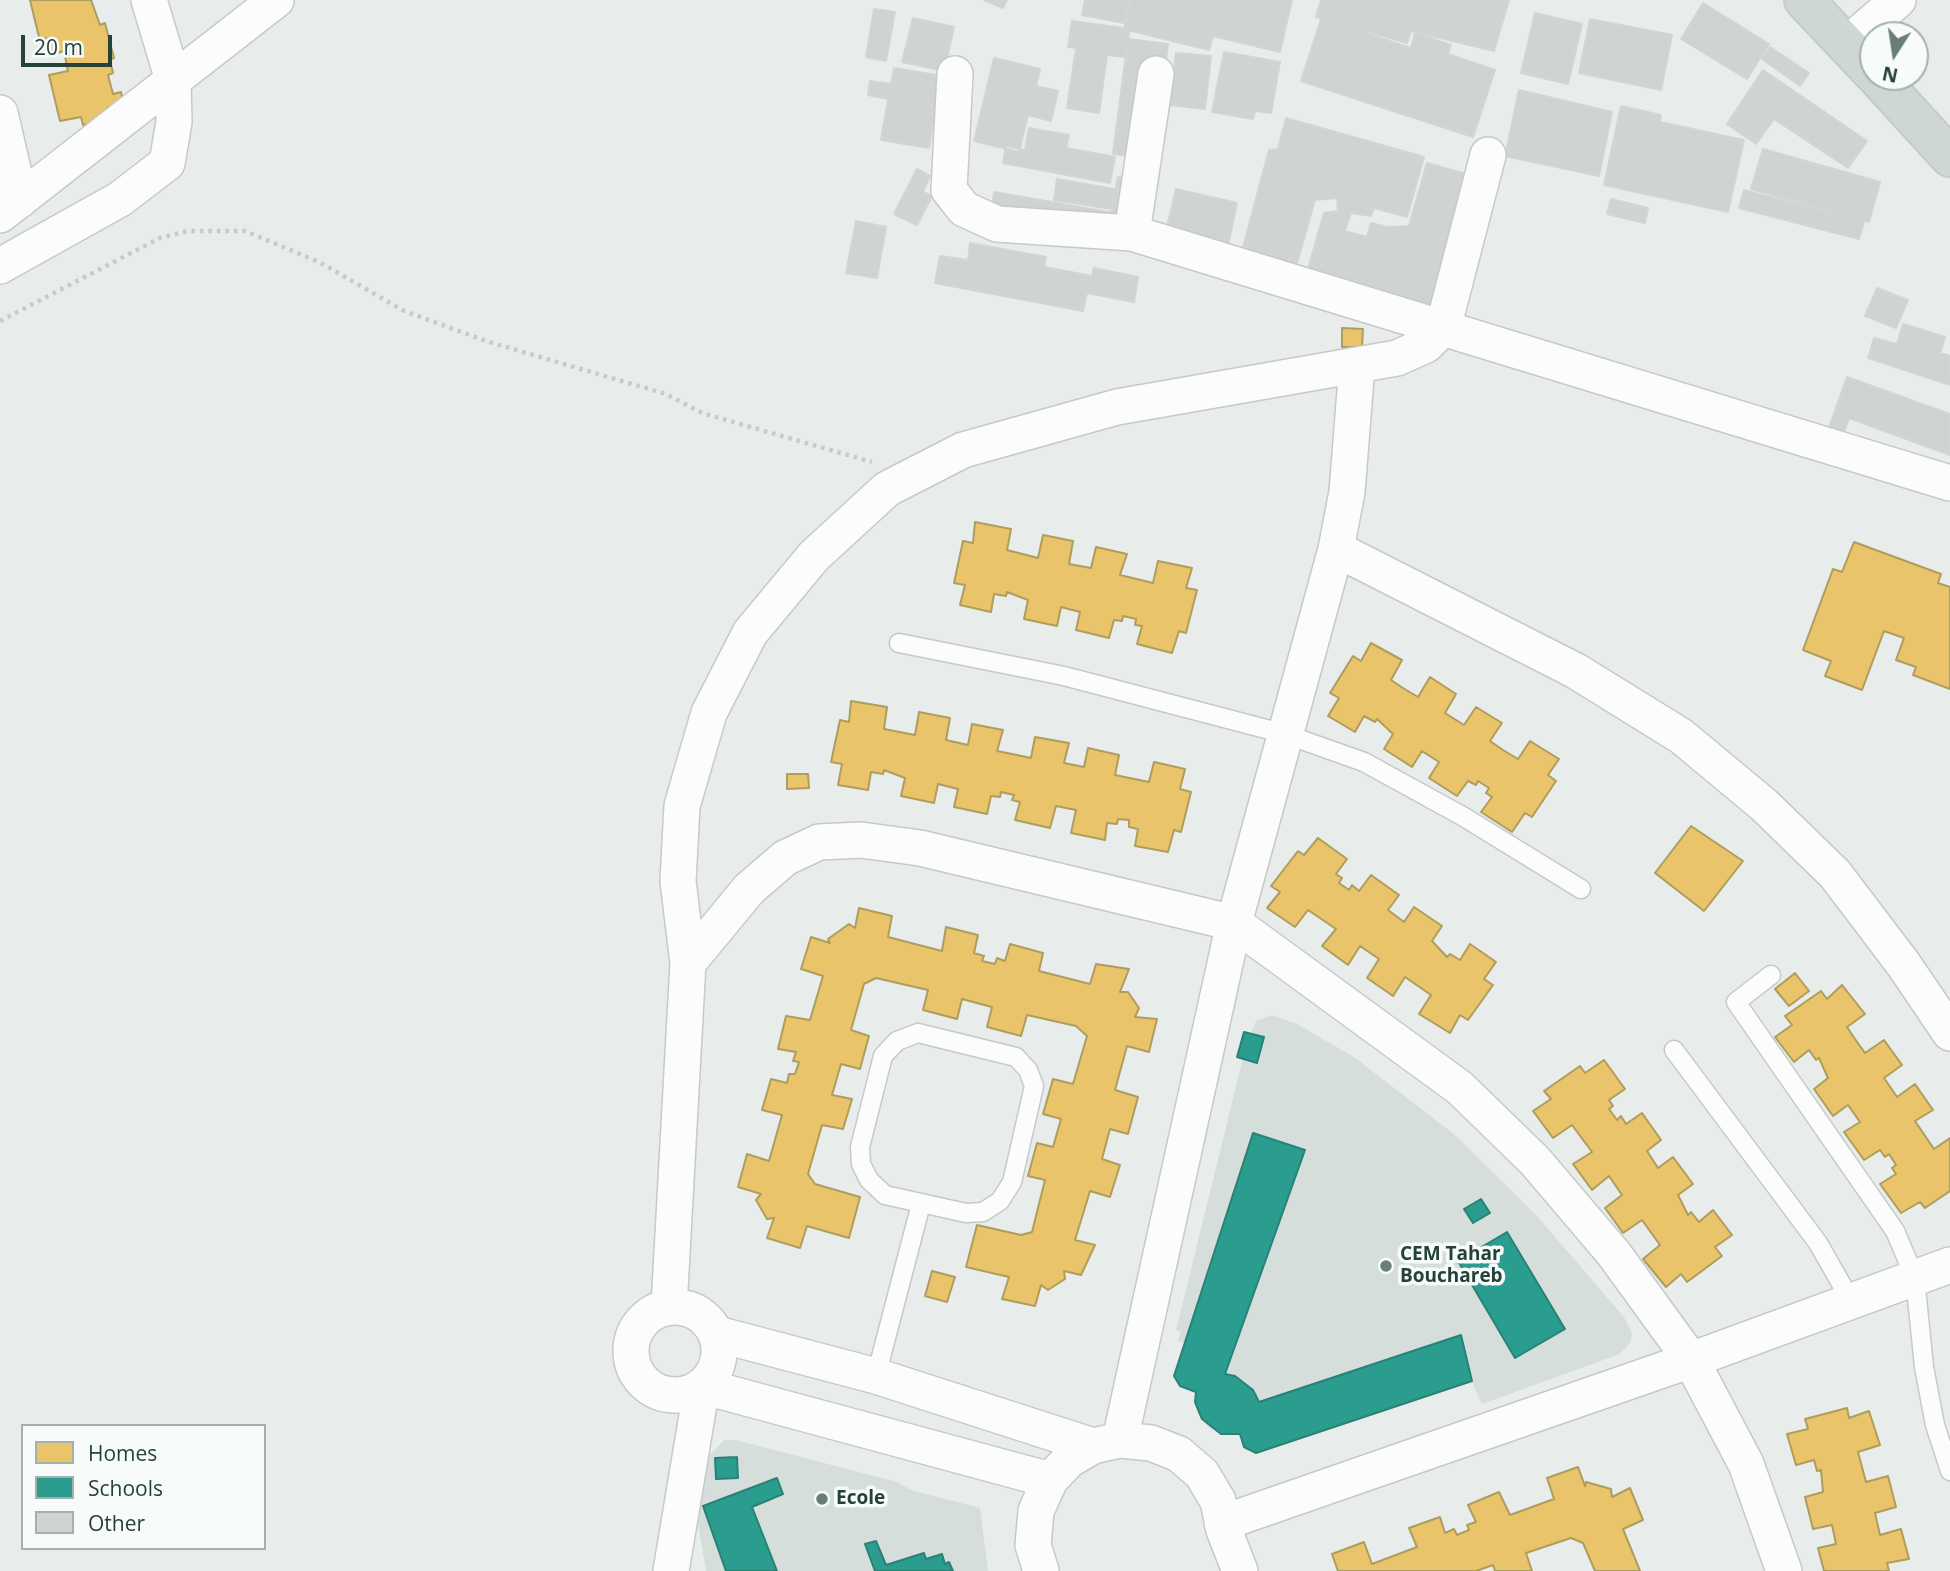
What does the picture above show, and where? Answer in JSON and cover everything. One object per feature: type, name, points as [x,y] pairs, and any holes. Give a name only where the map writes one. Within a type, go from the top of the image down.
[{"type":"main road","points":[[1804,0],[1859,57]]},
{"type":"main road","points":[[1890,91],[1950,156]]},
{"type":"street","points":[[0,266],[92,217],[167,163],[174,122],[173,80],[149,0]]},
{"type":"street","points":[[10,208],[276,0]]},
{"type":"street","points":[[1847,44],[1898,0]]},
{"type":"street","points":[[955,74],[949,190],[964,209],[997,224],[1132,233],[1950,483]]},
{"type":"street","points":[[1132,233],[1156,74]]},
{"type":"street","points":[[0,113],[10,208]]},
{"type":"street","points":[[669,1307],[688,963],[678,881],[682,806],[709,713],[750,633],[814,556],[887,489],[963,450],[1117,407],[1397,358],[1426,345],[1443,328],[1488,155]]},
{"type":"street","points":[[1107,1443],[1234,923],[1336,549],[1347,492],[1357,365]]},
{"type":"street","points":[[1336,549],[1576,671],[1681,736],[1764,805],[1835,874],[1904,965],[1950,1033]]},
{"type":"street","points":[[688,963],[749,889],[785,858],[819,842],[861,840],[920,848],[1234,923],[1460,1088],[1535,1161],[1614,1254],[1691,1360],[1745,1464],[1784,1571]]},
{"type":"street","points":[[1223,1527],[1950,1265]]},
{"type":"street","points":[[671,1571],[702,1386],[718,1362],[717,1334],[709,1322],[697,1313],[669,1307],[654,1312],[639,1327],[631,1347],[632,1361],[638,1375],[661,1392],[682,1394],[702,1386],[1050,1480]]},
{"type":"street","points":[[717,1334],[876,1376],[1107,1443],[1151,1443],[1179,1454],[1202,1474],[1218,1501],[1223,1527],[1240,1571]]},
{"type":"street","points":[[1041,1571],[1033,1545],[1036,1511],[1050,1480],[1069,1460],[1107,1443]]},
{"type":"street","points":[[1216,1571],[1221,1560],[1223,1527]]},
{"type":"lane","points":[[899,643],[1064,676],[1284,734],[1364,762],[1464,817],[1581,889]]},
{"type":"lane","points":[[1771,975],[1736,1002],[1895,1231],[1915,1278],[1924,1367],[1935,1425],[1950,1471]]},
{"type":"lane","points":[[918,1033],[1017,1057],[1028,1070],[1034,1086],[1012,1182],[1000,1200],[983,1212],[966,1213],[921,1204],[886,1195],[869,1180],[861,1164],[860,1147],[883,1056],[897,1041],[918,1033]]},
{"type":"lane","points":[[1674,1050],[1818,1243],[1851,1301]]},
{"type":"lane","points":[[876,1376],[921,1204]]},
{"type":"path","points":[[0,321],[160,238],[188,231],[245,231],[319,262],[404,311],[489,342],[666,394],[702,413],[915,475]]},
{"type":"shaded area","name":"CEM Tahar Bouchareb","points":[[1272,1015],[1297,1024],[1354,1057],[1455,1135],[1537,1216],[1624,1317],[1632,1333],[1631,1342],[1620,1354],[1482,1404],[1472,1382],[1256,1453],[1244,1447],[1239,1434],[1221,1434],[1209,1428],[1197,1412],[1196,1392],[1176,1382],[1174,1376],[1185,1343],[1178,1341],[1181,1332],[1176,1330],[1247,1042],[1256,1021]]},
{"type":"shaded area","name":"Ecole","points":[[724,1440],[736,1440],[897,1482],[911,1490],[980,1508],[988,1571],[706,1571],[697,1518],[707,1458]]},
{"type":"building: Homes","points":[[30,0],[91,0],[100,25],[105,23],[114,58],[110,60],[113,73],[108,75],[113,94],[121,92],[124,105],[107,108],[110,119],[83,125],[81,117],[60,121],[49,75],[68,71],[64,51],[50,55],[46,38],[40,41]]},
{"type":"building: Homes","points":[[1342,328],[1363,329],[1362,347],[1342,347]]},
{"type":"building: Homes","points":[[975,522],[1011,529],[1007,550],[1038,558],[1043,535],[1073,541],[1069,564],[1091,568],[1096,547],[1127,554],[1120,575],[1153,583],[1158,561],[1192,568],[1186,588],[1197,590],[1186,633],[1179,631],[1172,653],[1137,644],[1142,626],[1135,625],[1136,619],[1123,616],[1122,621],[1114,620],[1109,638],[1076,630],[1080,612],[1061,607],[1057,626],[1024,619],[1028,600],[1007,592],[1006,596],[994,594],[991,612],[960,605],[965,585],[954,583],[963,541],[973,543]]},
{"type":"building: Homes","points":[[1854,542],[1941,574],[1938,583],[1950,587],[1950,689],[1913,675],[1916,667],[1896,660],[1904,638],[1884,631],[1862,690],[1825,676],[1831,661],[1803,650],[1833,569],[1842,572]]},
{"type":"building: Homes","points":[[1371,643],[1402,660],[1391,680],[1403,688],[1418,697],[1430,677],[1456,694],[1445,713],[1464,725],[1476,707],[1502,723],[1490,741],[1503,750],[1518,759],[1530,741],[1559,759],[1548,775],[1556,781],[1532,817],[1525,813],[1512,832],[1481,812],[1492,797],[1486,793],[1489,788],[1478,781],[1476,785],[1468,781],[1457,796],[1429,778],[1439,762],[1422,751],[1412,767],[1384,749],[1393,734],[1377,719],[1375,722],[1364,716],[1355,732],[1328,716],[1339,698],[1330,693],[1353,656],[1361,661]]},
{"type":"building: Homes","points":[[851,701],[887,707],[884,729],[915,735],[919,712],[950,718],[946,740],[968,745],[972,724],[1003,730],[997,751],[1031,758],[1035,737],[1069,743],[1064,763],[1084,767],[1088,748],[1119,755],[1115,775],[1149,782],[1154,762],[1185,769],[1180,789],[1191,792],[1181,832],[1174,830],[1168,852],[1135,846],[1138,829],[1129,827],[1129,820],[1118,819],[1117,824],[1107,823],[1105,840],[1071,833],[1076,810],[1056,806],[1050,828],[1015,820],[1020,802],[1012,800],[1014,795],[1001,792],[1000,797],[991,796],[987,814],[954,807],[958,789],[938,784],[934,803],[901,796],[905,778],[884,770],[883,774],[871,772],[868,790],[838,785],[842,764],[831,762],[840,720],[849,722]]},
{"type":"building: Homes","points":[[787,774],[808,774],[809,788],[787,789]]},
{"type":"building: Homes","points":[[1691,826],[1743,861],[1704,911],[1655,873]]},
{"type":"building: Homes","points":[[1318,838],[1347,859],[1336,874],[1342,878],[1339,883],[1349,890],[1352,885],[1359,891],[1371,875],[1399,895],[1388,910],[1404,922],[1414,907],[1442,926],[1432,941],[1447,957],[1450,954],[1460,960],[1470,944],[1496,962],[1484,979],[1493,985],[1468,1020],[1460,1015],[1450,1033],[1419,1014],[1431,995],[1405,977],[1393,996],[1367,978],[1379,959],[1360,946],[1348,965],[1322,946],[1336,929],[1308,910],[1295,927],[1267,908],[1280,892],[1271,886],[1298,851],[1304,855]]},
{"type":"building: Homes","points":[[859,908],[892,916],[888,937],[942,951],[946,927],[978,935],[974,953],[984,956],[982,961],[995,964],[997,958],[1005,961],[1010,944],[1043,953],[1039,971],[1090,984],[1096,964],[1129,969],[1120,992],[1128,992],[1139,1008],[1135,1017],[1157,1019],[1149,1052],[1127,1046],[1115,1090],[1138,1097],[1128,1134],[1110,1129],[1102,1159],[1120,1165],[1110,1197],[1090,1191],[1075,1240],[1095,1245],[1081,1275],[1064,1271],[1065,1279],[1048,1290],[1041,1285],[1035,1306],[1002,1299],[1009,1277],[966,1267],[977,1225],[1021,1235],[1032,1232],[1045,1180],[1028,1176],[1037,1143],[1053,1147],[1061,1119],[1043,1114],[1053,1079],[1073,1084],[1087,1036],[1076,1026],[1027,1015],[1021,1036],[987,1027],[992,1007],[962,999],[957,1019],[923,1010],[928,990],[876,978],[864,984],[851,1030],[869,1036],[860,1069],[841,1064],[832,1095],[852,1099],[843,1129],[822,1125],[808,1174],[815,1184],[860,1197],[849,1238],[807,1226],[800,1248],[767,1238],[774,1218],[767,1219],[756,1200],[761,1194],[738,1187],[747,1154],[769,1161],[782,1115],[762,1110],[771,1079],[787,1083],[789,1074],[795,1074],[799,1062],[793,1061],[796,1052],[778,1049],[786,1016],[810,1020],[823,976],[801,969],[811,937],[830,943],[828,939],[849,924],[855,928]]},
{"type":"building: Homes","points":[[1795,973],[1809,991],[1789,1006],[1775,989]]},
{"type":"building: Homes","points":[[1842,985],[1865,1014],[1847,1027],[1855,1039],[1865,1053],[1884,1040],[1902,1065],[1884,1078],[1897,1097],[1915,1084],[1933,1110],[1915,1121],[1934,1149],[1950,1138],[1950,1191],[1925,1208],[1920,1202],[1901,1213],[1880,1184],[1896,1174],[1892,1168],[1896,1165],[1889,1154],[1885,1157],[1880,1150],[1864,1160],[1844,1132],[1860,1122],[1848,1105],[1833,1116],[1814,1089],[1828,1078],[1819,1058],[1816,1060],[1809,1050],[1794,1062],[1775,1037],[1792,1025],[1785,1016],[1821,991],[1827,999]]},
{"type":"building: Homes","points":[[1604,1060],[1625,1089],[1609,1100],[1613,1106],[1609,1109],[1617,1120],[1621,1116],[1626,1124],[1642,1113],[1661,1140],[1647,1151],[1658,1168],[1673,1157],[1693,1184],[1678,1195],[1688,1215],[1691,1212],[1699,1222],[1713,1210],[1732,1235],[1715,1247],[1722,1256],[1687,1282],[1681,1274],[1666,1287],[1643,1259],[1660,1245],[1642,1220],[1623,1233],[1605,1208],[1622,1195],[1609,1176],[1592,1190],[1573,1164],[1592,1152],[1572,1125],[1553,1138],[1533,1111],[1551,1099],[1544,1091],[1580,1066],[1585,1073]]},
{"type":"building: Homes","points":[[932,1271],[955,1277],[947,1302],[925,1296]]},
{"type":"building: Homes","points":[[1847,1408],[1849,1418],[1869,1411],[1880,1445],[1858,1452],[1866,1482],[1888,1476],[1896,1507],[1875,1513],[1880,1535],[1901,1529],[1909,1559],[1887,1563],[1889,1571],[1824,1571],[1818,1548],[1836,1544],[1832,1525],[1813,1529],[1805,1497],[1823,1492],[1821,1470],[1817,1471],[1814,1460],[1796,1465],[1787,1434],[1808,1429],[1805,1419]]},
{"type":"building: Homes","points":[[1578,1467],[1585,1486],[1586,1482],[1611,1489],[1612,1497],[1630,1488],[1643,1520],[1623,1529],[1640,1571],[1595,1571],[1583,1543],[1571,1538],[1526,1553],[1532,1571],[1495,1571],[1493,1565],[1476,1571],[1338,1571],[1332,1554],[1364,1542],[1372,1564],[1417,1547],[1409,1528],[1440,1517],[1445,1533],[1454,1529],[1457,1535],[1469,1530],[1467,1525],[1476,1522],[1468,1505],[1499,1492],[1510,1515],[1554,1499],[1547,1478]]},
{"type":"building: Schools","points":[[1244,1032],[1264,1037],[1257,1063],[1237,1057]]},
{"type":"building: Schools","points":[[1253,1133],[1305,1150],[1225,1374],[1235,1376],[1253,1390],[1259,1402],[1461,1335],[1472,1381],[1256,1453],[1244,1447],[1240,1434],[1221,1434],[1202,1419],[1195,1402],[1196,1392],[1180,1386],[1174,1376]]},
{"type":"building: Schools","points":[[1481,1199],[1490,1213],[1473,1223],[1464,1209]]},
{"type":"building: Schools","points":[[1507,1232],[1565,1329],[1515,1358],[1458,1261]]},
{"type":"building: Schools","points":[[737,1457],[738,1478],[716,1479],[715,1458]]},
{"type":"building: Schools","points":[[777,1478],[783,1494],[752,1507],[777,1571],[726,1571],[703,1506]]},
{"type":"building: Schools","points":[[876,1541],[886,1565],[924,1553],[926,1559],[942,1554],[945,1564],[949,1562],[953,1571],[875,1571],[865,1544]]},
{"type":"building: Other","points":[[984,0],[1007,0],[1003,8]]},
{"type":"building: Other","points":[[1085,0],[1129,0],[1124,23],[1082,15]]},
{"type":"building: Other","points":[[1131,0],[1292,0],[1280,52],[1213,36],[1209,50],[1124,29]]},
{"type":"building: Other","points":[[1321,0],[1509,0],[1494,51],[1411,31],[1407,43],[1316,17]]},
{"type":"building: Other","points":[[1703,3],[1769,44],[1747,79],[1681,39]]},
{"type":"building: Other","points":[[874,9],[895,12],[886,61],[866,57]]},
{"type":"building: Other","points":[[1535,13],[1582,24],[1568,84],[1521,73]]},
{"type":"building: Other","points":[[913,18],[954,27],[944,71],[902,62]]},
{"type":"building: Other","points":[[1321,19],[1411,48],[1415,33],[1451,45],[1448,54],[1495,70],[1473,137],[1301,81]]},
{"type":"building: Other","points":[[1590,19],[1672,35],[1661,90],[1579,73]]},
{"type":"building: Other","points":[[1072,21],[1130,29],[1126,57],[1107,55],[1099,113],[1067,108],[1076,48],[1068,47]]},
{"type":"building: Other","points":[[1128,39],[1168,44],[1153,159],[1113,154]]},
{"type":"building: Other","points":[[1770,47],[1809,73],[1800,86],[1762,59]]},
{"type":"building: Other","points":[[1224,52],[1280,62],[1271,113],[1255,111],[1253,119],[1212,112]]},
{"type":"building: Other","points":[[1176,53],[1211,56],[1205,109],[1170,105]]},
{"type":"building: Other","points":[[994,58],[1040,69],[1036,86],[1058,91],[1051,121],[1028,115],[1019,152],[974,141]]},
{"type":"building: Other","points":[[894,68],[942,76],[929,148],[881,140],[888,99],[868,95],[870,81],[891,84]]},
{"type":"building: Other","points":[[1763,70],[1867,141],[1848,168],[1774,119],[1756,144],[1727,124]]},
{"type":"building: Other","points":[[1519,90],[1612,112],[1599,176],[1505,156]]},
{"type":"building: Other","points":[[1621,106],[1661,115],[1660,122],[1744,140],[1728,212],[1604,185]]},
{"type":"building: Other","points":[[1286,118],[1424,157],[1407,217],[1374,208],[1371,216],[1351,213],[1345,231],[1367,237],[1371,223],[1387,227],[1409,226],[1427,163],[1470,175],[1432,311],[1306,276],[1324,213],[1338,211],[1337,198],[1315,200],[1294,274],[1242,251],[1269,150],[1278,149]]},
{"type":"building: Other","points":[[1029,128],[1069,135],[1066,148],[1115,157],[1110,183],[1003,163],[1006,146],[1025,150]]},
{"type":"building: Other","points":[[1763,149],[1880,182],[1869,222],[1751,189]]},
{"type":"building: Other","points":[[917,169],[930,176],[923,192],[932,196],[917,225],[894,214]]},
{"type":"building: Other","points":[[1118,177],[1150,183],[1144,218],[1111,212]]},
{"type":"building: Other","points":[[1057,179],[1114,189],[1111,209],[1054,200]]},
{"type":"building: Other","points":[[1176,189],[1237,203],[1227,250],[1165,235]]},
{"type":"building: Other","points":[[1744,190],[1864,222],[1859,239],[1739,208]]},
{"type":"building: Other","points":[[994,192],[1114,213],[1111,229],[992,208]]},
{"type":"building: Other","points":[[1611,199],[1648,208],[1645,223],[1607,214]]},
{"type":"building: Other","points":[[856,221],[886,227],[877,278],[846,273]]},
{"type":"building: Other","points":[[970,243],[1046,257],[1044,267],[1092,276],[1094,268],[1138,277],[1134,302],[1087,293],[1083,311],[935,283],[940,256],[968,260]]},
{"type":"building: Other","points":[[1877,288],[1908,300],[1896,328],[1865,316]]},
{"type":"building: Other","points":[[1903,324],[1945,337],[1940,353],[1950,356],[1950,385],[1868,358],[1874,338],[1897,344]]},
{"type":"building: Other","points":[[1847,377],[1950,414],[1950,455],[1849,418],[1841,442],[1826,436]]},
{"type":"place","name":"CEM Tahar Bouchareb","points":[[1386,1266]]},
{"type":"place","name":"Ecole","points":[[822,1499]]}]
